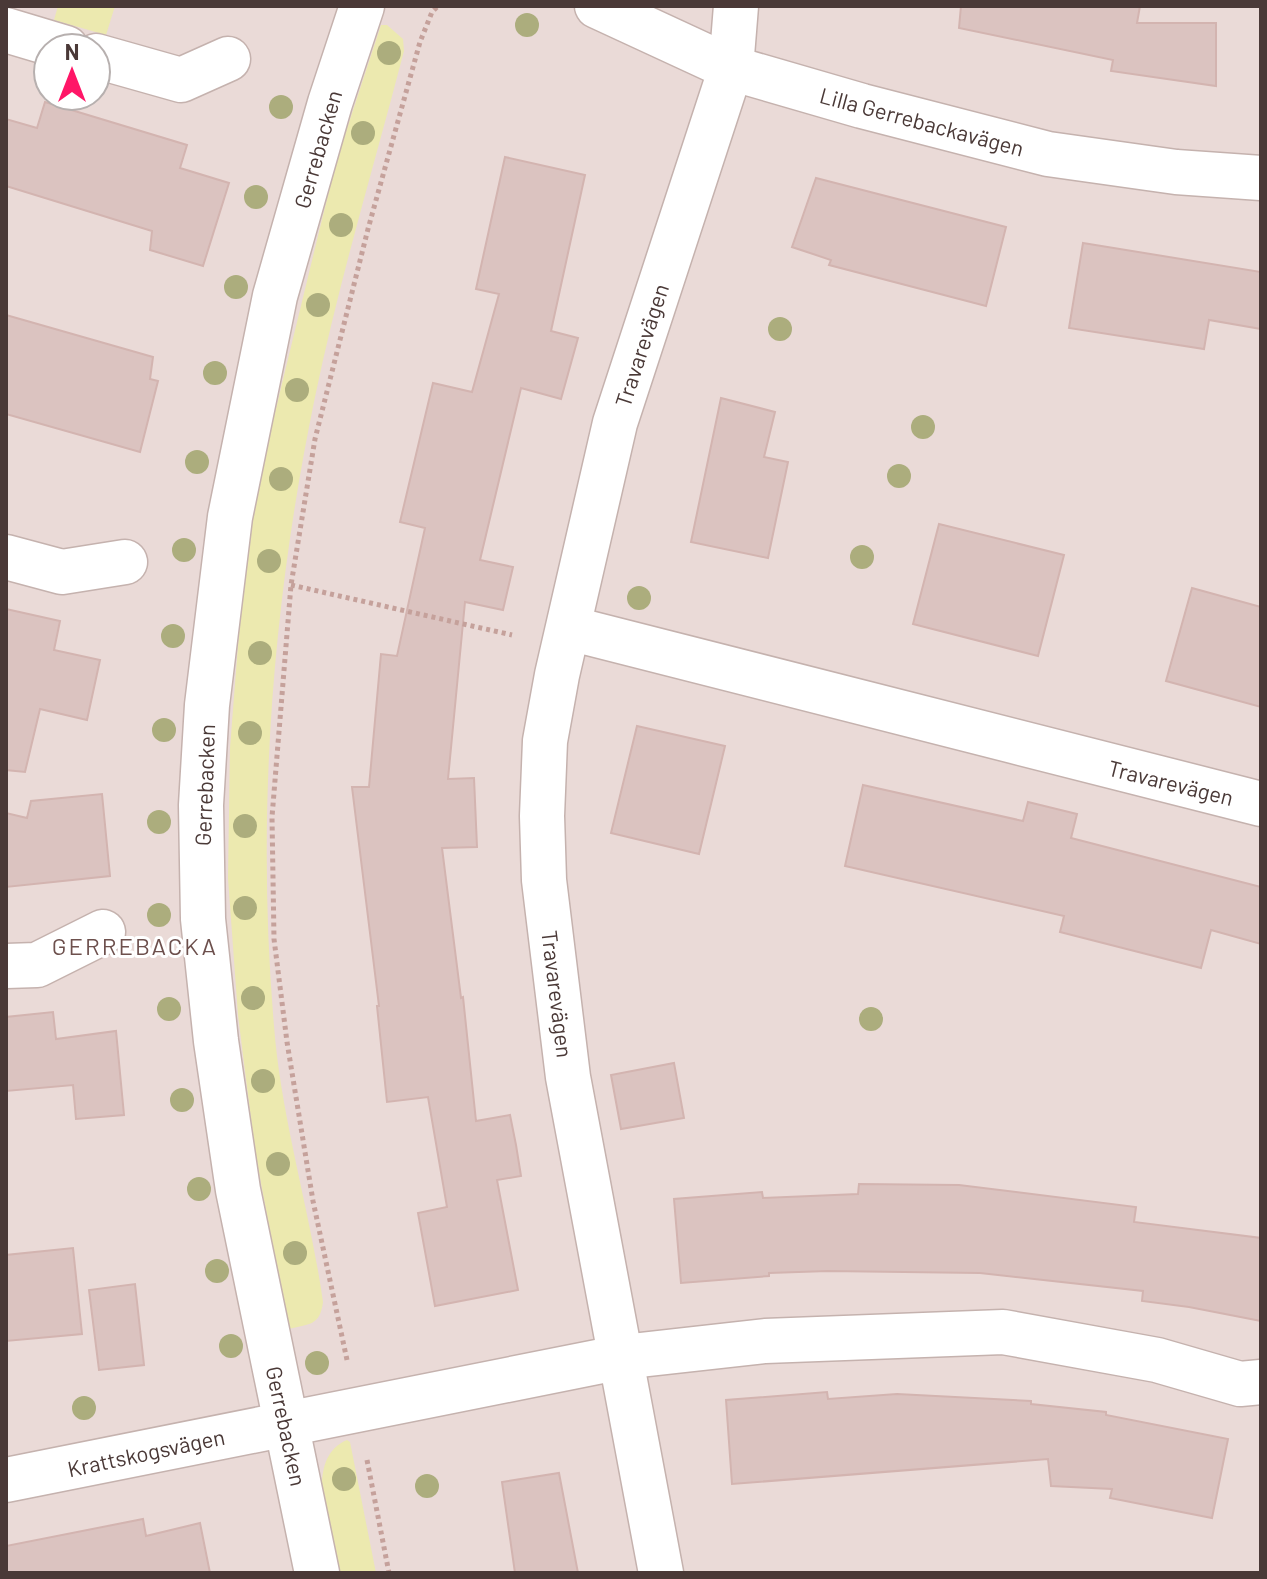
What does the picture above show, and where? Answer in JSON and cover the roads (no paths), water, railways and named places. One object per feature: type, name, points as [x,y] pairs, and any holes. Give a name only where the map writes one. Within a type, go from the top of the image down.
[{"type":"street","name":"Gerrebacken","points":[[317,1573],[238,1190],[216,1041],[203,919],[201,805],[206,719],[230,517],[275,296],[330,103],[362,6]]},
{"type":"street","name":"Lilla Gerrebackavägen","points":[[597,6],[731,68],[862,106],[1048,154],[1176,172],[1261,178]]},
{"type":"street","name":"Travarevägen","points":[[661,1573],[568,1077],[544,880],[542,816],[545,741],[615,423],[731,68],[736,6]]},
{"type":"street","points":[[6,30],[32,38]]},
{"type":"street","points":[[112,61],[181,80],[228,59]]},
{"type":"street","points":[[6,557],[62,572],[125,562]]},
{"type":"street","name":"Travarevägen","points":[[567,638],[1261,804]]},
{"type":"street","points":[[6,966],[37,965],[103,932]]},
{"type":"street","points":[[286,1422],[622,1357],[765,1341],[1003,1332],[1157,1360],[1240,1384],[1261,1382]]},
{"type":"street","name":"Krattskogsvägen","points":[[6,1480],[286,1422]]},
{"type":"district","name":"GERREBACKA","points":[[135,945]]}]
